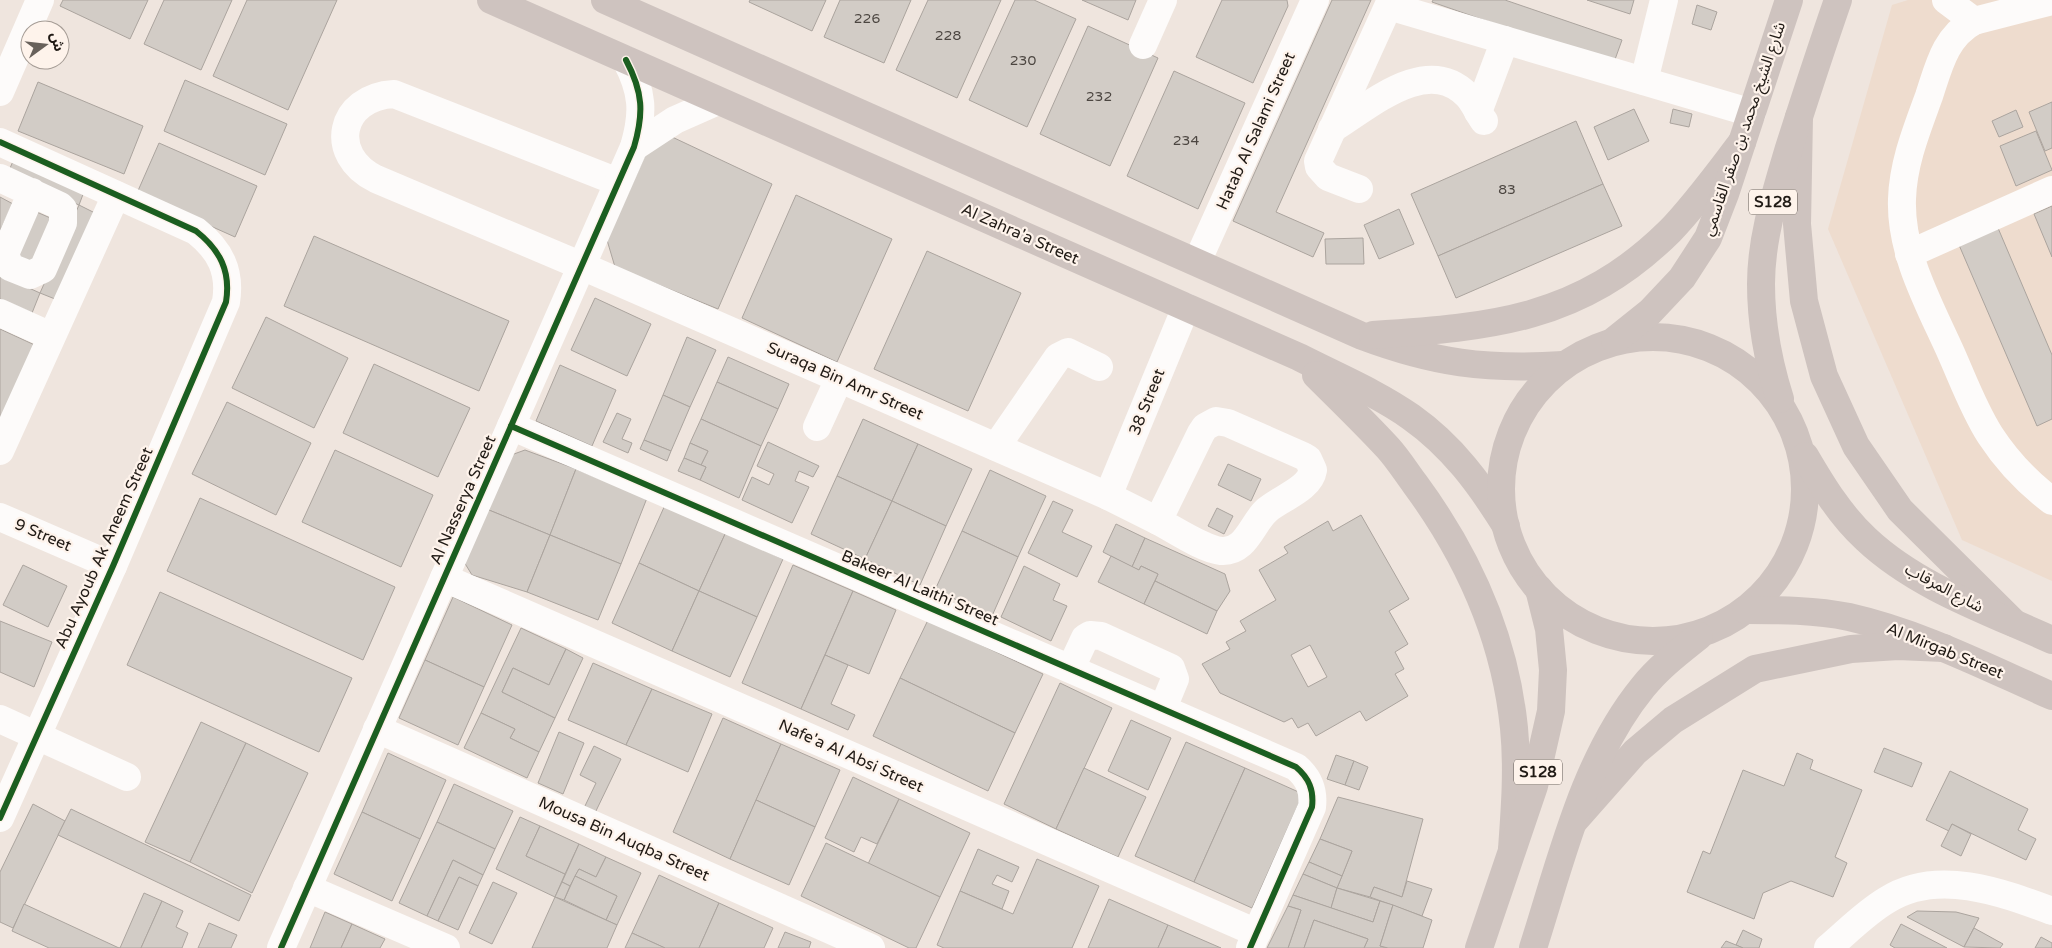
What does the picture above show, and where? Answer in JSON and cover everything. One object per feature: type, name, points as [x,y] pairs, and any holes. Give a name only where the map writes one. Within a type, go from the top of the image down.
[{"type":"main road","name":"Al Zahra'a Street","points":[[491,0],[1299,357],[1411,417],[1448,448],[1480,485],[1506,526]]},
{"type":"main road","points":[[605,0],[1362,336],[1400,350],[1448,362],[1481,367],[1522,368],[1563,365]]},
{"type":"main road","name":"شارع الشيخ محمد بن صقر القاسمي","points":[[1613,341],[1650,312],[1682,278],[1708,238],[1789,0]]},
{"type":"main road","name":"S128","points":[[1783,410],[1770,369],[1763,326],[1761,283],[1765,240],[1774,198],[1838,0]]},
{"type":"main road","points":[[1799,118],[1797,224],[1804,301],[1824,376],[1856,446],[1900,510],[2014,623]]},
{"type":"main road","points":[[1362,336],[1464,329],[1521,318],[1576,299],[1625,269],[1670,231],[1742,142]]},
{"type":"main road","points":[[1645,336],[1678,338],[1710,347],[1738,362],[1763,384],[1783,410],[1798,444],[1804,480],[1802,517],[1791,552],[1772,584],[1746,610],[1726,623],[1704,632],[1669,640],[1633,640],[1598,630],[1566,613],[1539,589],[1519,560],[1506,526],[1501,491],[1505,454],[1517,420],[1532,398],[1563,365],[1587,351],[1613,341],[1645,336]]},
{"type":"main road","points":[[1299,357],[1389,449],[1428,502],[1460,554],[1486,609],[1504,667],[1514,727],[1517,788],[1512,849]]},
{"type":"main road","name":"شارع المرقاب","points":[[1798,444],[1827,494],[1865,538],[1912,574],[2052,640]]},
{"type":"main road","name":"S128","points":[[1479,948],[1534,786],[1551,711],[1553,670],[1549,630],[1539,589]]},
{"type":"main road","name":"Al Mirgab Street","points":[[1746,610],[1797,610],[1847,617],[1897,629],[2052,696]]},
{"type":"main road","name":"S128","points":[[1533,948],[1575,820],[1600,755],[1619,719],[1649,680],[1672,657],[1704,632]]},
{"type":"main road","points":[[1575,820],[1635,752],[1673,720],[1755,669],[1851,649],[1898,646],[1944,648]]},
{"type":"street","points":[[0,92],[40,0]]},
{"type":"street","points":[[1143,45],[1163,0]]},
{"type":"street","name":"Hatab Al Salami Street","points":[[1197,262],[1314,0]]},
{"type":"street","points":[[1644,81],[1664,0]]},
{"type":"street","points":[[1946,0],[1974,21]]},
{"type":"street","points":[[2052,2],[1974,21],[1956,34],[1943,53],[1912,145],[1904,172],[1902,200],[1909,254],[1973,402],[1990,434],[2011,464],[2036,490],[2052,501]]},
{"type":"street","points":[[1359,189],[1328,177],[1318,168],[1318,160],[1390,3],[1505,40],[1752,113]]},
{"type":"street","points":[[1332,129],[1401,86],[1425,79],[1443,81],[1460,89],[1469,97],[1481,116],[1505,40]]},
{"type":"street","name":"Al Nasserya Street","points":[[281,948],[634,147],[641,125],[642,102],[637,80],[626,60]]},
{"type":"street","name":"Suraqa Bin Amr Street","points":[[618,182],[394,94],[379,95],[366,100],[355,109],[348,122],[345,136],[347,150],[353,163],[363,173],[582,266],[996,448],[1112,488],[1163,513],[1211,548],[1231,550],[1248,538],[1251,529],[1269,508],[1309,481],[1313,470],[1308,459],[1228,423],[1216,421],[1205,427],[1163,513]]},
{"type":"street","points":[[634,147],[674,120],[718,101]]},
{"type":"street","points":[[0,142],[116,195],[0,450]]},
{"type":"street","points":[[0,178],[32,192]]},
{"type":"street","points":[[1909,254],[2052,190]]},
{"type":"street","name":"Abu Ayoub Ak Aneem Street","points":[[0,818],[113,566],[226,302],[228,288],[226,270],[220,255],[209,241],[196,231],[116,195]]},
{"type":"street","name":"38 Street","points":[[1112,488],[1186,307]]},
{"type":"street","points":[[0,313],[51,336]]},
{"type":"street","points":[[996,448],[1058,357],[1068,352],[1099,367]]},
{"type":"street","points":[[817,427],[839,379]]},
{"type":"street","name":"Bakeer Al Laithi Street","points":[[511,426],[1296,766],[1305,774],[1310,785],[1313,796],[1312,807],[1254,940]]},
{"type":"street","name":"9 Street","points":[[0,517],[113,566]]},
{"type":"street","name":"Nafe'a Al Absi Street","points":[[444,578],[1254,940]]},
{"type":"street","points":[[1071,668],[1085,638],[1090,635],[1101,636],[1171,668],[1174,679],[1163,708]]},
{"type":"street","points":[[0,719],[127,777]]},
{"type":"street","name":"Mousa Bin Auqba Street","points":[[378,729],[871,948]]},
{"type":"street","points":[[1828,948],[1888,899],[1916,888],[1947,884],[1978,888],[2052,911]]},
{"type":"street","points":[[307,888],[446,948]]},
{"type":"shaded area","points":[[1908,0],[2052,0],[2052,581],[1962,540],[1828,229],[1892,5]]},
{"type":"building","points":[[63,0],[148,0],[130,39],[60,6]]},
{"type":"building","points":[[164,0],[232,0],[201,70],[144,44]]},
{"type":"building","points":[[247,0],[337,0],[288,110],[213,76]]},
{"type":"building","points":[[750,0],[826,0],[812,31],[749,2]]},
{"type":"building","points":[[840,0],[911,0],[884,63],[824,37]]},
{"type":"building","points":[[928,0],[1001,0],[957,98],[896,70]]},
{"type":"building","points":[[1015,0],[1034,0],[1076,19],[1027,127],[969,100]]},
{"type":"building","points":[[1082,0],[1136,0],[1128,20]]},
{"type":"building","points":[[1222,0],[1287,0],[1288,6],[1253,83],[1196,57]]},
{"type":"building","points":[[1332,0],[1371,0],[1276,212],[1324,233],[1313,257],[1233,221]]},
{"type":"building","points":[[1433,0],[1505,0],[1622,40],[1613,65],[1432,2]]},
{"type":"building","points":[[1587,0],[1634,0],[1630,14]]},
{"type":"building","points":[[1697,5],[1717,12],[1711,30],[1692,24]]},
{"type":"building","points":[[1088,26],[1158,58],[1110,166],[1040,134]]},
{"type":"building","points":[[1174,71],[1245,103],[1198,209],[1127,176]]},
{"type":"building","points":[[185,80],[287,124],[265,175],[164,131]]},
{"type":"building","points":[[38,82],[143,126],[124,174],[18,131]]},
{"type":"building","points":[[2052,102],[2052,148],[2045,151],[2029,112]]},
{"type":"building","points":[[1634,109],[1649,141],[1608,160],[1594,127]]},
{"type":"building","points":[[1673,109],[1692,114],[1689,127],[1670,123]]},
{"type":"building","points":[[2016,110],[2023,127],[1999,137],[1992,121]]},
{"type":"building","points":[[1576,121],[1603,184],[1438,256],[1411,194]]},
{"type":"building","points":[[2036,131],[2052,170],[2016,186],[2000,146]]},
{"type":"building","points":[[670,136],[772,184],[718,309],[615,267],[607,240],[649,146]]},
{"type":"building","points":[[159,143],[257,186],[235,237],[137,193]]},
{"type":"building","points":[[14,159],[85,189],[79,205],[7,175]]},
{"type":"building","points":[[1603,184],[1622,226],[1456,298],[1438,256]]},
{"type":"building","points":[[796,195],[892,239],[837,362],[742,318]]},
{"type":"building","points":[[0,197],[13,204],[0,231]]},
{"type":"building","points":[[79,205],[99,215],[60,301],[40,293]]},
{"type":"building","points":[[2052,206],[2052,257],[2034,214]]},
{"type":"building","points":[[1399,209],[1414,244],[1379,259],[1364,225]]},
{"type":"building","points":[[32,210],[55,220],[36,265],[13,256]]},
{"type":"building","points":[[1998,228],[2052,355],[2052,419],[2037,426],[1959,245]]},
{"type":"building","points":[[314,236],[509,321],[479,391],[284,306]]},
{"type":"building","points":[[1363,238],[1364,264],[1326,264],[1325,239]]},
{"type":"building","points":[[927,251],[1021,293],[968,411],[874,369]]},
{"type":"building","points":[[0,275],[40,293],[32,313],[0,299]]},
{"type":"building","points":[[595,298],[651,324],[627,376],[571,350]]},
{"type":"building","points":[[266,317],[348,358],[314,428],[232,388]]},
{"type":"building","points":[[0,329],[39,347],[0,434]]},
{"type":"building","points":[[687,337],[716,350],[690,407],[663,395]]},
{"type":"building","points":[[728,357],[789,384],[778,409],[717,382]]},
{"type":"building","points":[[374,364],[470,408],[438,477],[343,433]]},
{"type":"building","points":[[560,365],[616,390],[592,446],[536,421]]},
{"type":"building","points":[[717,382],[778,409],[761,446],[701,419]]},
{"type":"building","points":[[663,395],[690,407],[671,451],[644,440]]},
{"type":"building","points":[[227,402],[311,443],[276,515],[192,474]]},
{"type":"building","points":[[617,413],[631,419],[622,439],[632,443],[628,453],[603,442]]},
{"type":"building","points":[[701,419],[761,446],[739,498],[700,480],[706,467],[701,465],[708,451],[690,443]]},
{"type":"building","points":[[863,419],[918,444],[892,501],[837,476]]},
{"type":"building","points":[[644,440],[671,451],[667,461],[640,449]]},
{"type":"building","points":[[768,442],[819,466],[813,477],[799,471],[795,481],[809,487],[792,523],[742,500],[752,477],[769,485],[774,474],[757,466]]},
{"type":"building","points":[[690,443],[708,451],[701,465],[684,458]]},
{"type":"building","points":[[918,444],[972,469],[946,526],[892,501]]},
{"type":"building","points":[[335,450],[433,495],[401,567],[302,522]]},
{"type":"building","points":[[525,450],[576,469],[550,535],[484,508],[503,458]]},
{"type":"building","points":[[684,458],[706,467],[700,480],[678,471]]},
{"type":"building","points":[[1228,464],[1261,479],[1251,501],[1218,485]]},
{"type":"building","points":[[576,469],[647,498],[621,564],[550,535]]},
{"type":"building","points":[[990,470],[1046,496],[1018,557],[962,531]]},
{"type":"building","points":[[837,476],[892,501],[865,559],[811,534]]},
{"type":"building","points":[[200,498],[395,587],[363,660],[167,571]]},
{"type":"building","points":[[892,501],[946,526],[920,585],[865,559]]},
{"type":"building","points":[[1053,501],[1073,510],[1062,532],[1092,546],[1077,577],[1028,553]]},
{"type":"building","points":[[665,505],[726,532],[699,591],[639,563]]},
{"type":"building","points":[[484,508],[550,535],[527,592],[472,575],[461,557]]},
{"type":"building","points":[[1217,508],[1233,516],[1224,534],[1208,526]]},
{"type":"building","points":[[1361,515],[1409,599],[1389,611],[1408,644],[1395,652],[1404,669],[1395,674],[1408,696],[1366,721],[1360,711],[1316,736],[1308,723],[1298,728],[1292,718],[1284,722],[1220,693],[1202,664],[1230,649],[1226,642],[1246,631],[1240,621],[1276,600],[1259,570],[1288,553],[1284,547],[1328,521],[1333,531]],"holes":[[[1310,645],[1327,677],[1308,687],[1291,655]]]},
{"type":"building","points":[[1116,524],[1145,538],[1132,567],[1103,552]]},
{"type":"building","points":[[962,531],[1018,557],[992,616],[935,590]]},
{"type":"building","points":[[726,532],[783,559],[757,617],[699,591]]},
{"type":"building","points":[[550,535],[621,564],[598,620],[527,592]]},
{"type":"building","points":[[1145,538],[1225,574],[1230,591],[1217,611],[1155,581],[1158,574],[1141,566],[1139,570],[1132,567]]},
{"type":"building","points":[[1111,556],[1139,570],[1141,566],[1158,574],[1144,604],[1098,582]]},
{"type":"building","points":[[639,563],[699,591],[672,651],[612,623]]},
{"type":"building","points":[[23,565],[67,586],[48,627],[3,605]]},
{"type":"building","points":[[793,565],[853,591],[801,709],[742,683]]},
{"type":"building","points":[[1024,566],[1060,584],[1053,600],[1067,606],[1051,641],[1001,617]]},
{"type":"building","points":[[1155,581],[1217,611],[1207,634],[1144,604]]},
{"type":"building","points":[[699,591],[757,617],[730,677],[672,651]]},
{"type":"building","points":[[853,591],[896,610],[869,674],[825,655]]},
{"type":"building","points":[[160,592],[352,678],[319,752],[127,665]]},
{"type":"building","points":[[453,597],[512,625],[484,687],[425,660]]},
{"type":"building","points":[[928,620],[1043,674],[1015,733],[900,678]]},
{"type":"building","points":[[0,621],[52,642],[34,687],[0,672]]},
{"type":"building","points":[[521,628],[566,649],[549,685],[513,668],[502,692],[555,718],[539,752],[510,738],[515,729],[481,713]]},
{"type":"building","points":[[566,649],[583,658],[555,718],[502,692],[513,668],[549,685]]},
{"type":"building","points":[[825,655],[848,665],[831,704],[855,715],[848,730],[801,709]]},
{"type":"building","points":[[425,660],[484,687],[458,745],[399,718]]},
{"type":"building","points":[[593,663],[652,689],[626,745],[568,720]]},
{"type":"building","points":[[900,678],[1015,733],[988,791],[873,736]]},
{"type":"building","points":[[1060,683],[1112,708],[1056,829],[1004,804]]},
{"type":"building","points":[[652,689],[712,714],[688,772],[626,745]]},
{"type":"building","points":[[481,713],[515,729],[510,738],[539,752],[527,778],[464,748]]},
{"type":"building","points":[[723,718],[781,744],[730,859],[673,832]]},
{"type":"building","points":[[1131,720],[1171,738],[1148,790],[1108,771]]},
{"type":"building","points":[[201,722],[246,743],[190,862],[145,842]]},
{"type":"building","points":[[559,732],[584,743],[563,794],[538,783]]},
{"type":"building","points":[[1186,742],[1245,768],[1194,882],[1135,856]]},
{"type":"building","points":[[246,743],[308,773],[252,893],[190,862]]},
{"type":"building","points":[[781,744],[840,770],[815,827],[756,800]]},
{"type":"building","points":[[594,746],[621,759],[595,813],[584,808],[596,783],[580,775]]},
{"type":"building","points":[[1884,748],[1922,763],[1912,787],[1874,772]]},
{"type":"building","points":[[388,753],[446,780],[420,839],[362,812]]},
{"type":"building","points":[[1797,753],[1813,760],[1810,769],[1862,790],[1835,857],[1847,863],[1833,897],[1791,881],[1763,893],[1754,919],[1687,892],[1703,851],[1710,854],[1743,770],[1784,786]]},
{"type":"building","points":[[1336,755],[1354,761],[1345,785],[1327,779]]},
{"type":"building","points":[[1354,761],[1368,767],[1359,790],[1345,785]]},
{"type":"building","points":[[1084,768],[1146,797],[1118,857],[1056,829]]},
{"type":"building","points":[[1245,768],[1303,794],[1252,908],[1194,882]]},
{"type":"building","points":[[1950,771],[2028,809],[2018,830],[2036,839],[2026,860],[1952,824],[1949,831],[1926,820]]},
{"type":"building","points":[[853,777],[899,799],[877,844],[861,837],[854,852],[825,838]]},
{"type":"building","points":[[454,784],[513,811],[495,849],[437,822]]},
{"type":"building","points":[[1338,797],[1423,819],[1402,897],[1374,887],[1370,897],[1337,888],[1352,851],[1320,839]]},
{"type":"building","points":[[899,799],[970,833],[940,897],[868,864]]},
{"type":"building","points":[[756,800],[815,827],[789,885],[730,859]]},
{"type":"building","points":[[33,804],[65,821],[13,928],[0,922],[0,872]]},
{"type":"building","points":[[71,809],[251,895],[239,921],[58,835]]},
{"type":"building","points":[[362,812],[420,839],[392,901],[334,874]]},
{"type":"building","points":[[520,817],[540,826],[526,856],[565,874],[555,897],[496,869]]},
{"type":"building","points":[[437,822],[495,849],[483,875],[453,860],[427,916],[399,903]]},
{"type":"building","points":[[1952,824],[1971,834],[1961,856],[1941,846]]},
{"type":"building","points":[[540,826],[579,844],[565,874],[526,856]]},
{"type":"building","points":[[1320,839],[1352,851],[1342,876],[1309,862]]},
{"type":"building","points":[[826,843],[940,897],[916,948],[909,948],[801,896]]},
{"type":"building","points":[[579,844],[606,857],[596,877],[579,869],[570,886],[562,882]]},
{"type":"building","points":[[978,849],[1019,867],[1012,882],[997,875],[992,884],[1009,891],[1002,909],[960,891]]},
{"type":"building","points":[[606,857],[641,873],[617,925],[606,920],[617,896],[575,876],[579,869],[596,877]]},
{"type":"building","points":[[1037,859],[1099,886],[1072,948],[944,948],[937,945],[960,891],[1013,914]]},
{"type":"building","points":[[453,860],[483,875],[478,886],[459,877],[438,921],[427,916]]},
{"type":"building","points":[[1309,862],[1342,876],[1337,888],[1303,874]]},
{"type":"building","points":[[1303,874],[1337,888],[1331,908],[1293,895]]},
{"type":"building","points":[[659,875],[719,903],[699,948],[665,948],[632,933]]},
{"type":"building","points":[[575,876],[617,896],[606,920],[564,900]]},
{"type":"building","points":[[459,877],[478,886],[458,930],[438,921]]},
{"type":"building","points":[[1407,881],[1432,889],[1422,916],[1370,897],[1374,887],[1402,897]]},
{"type":"building","points":[[493,882],[517,893],[492,944],[469,933]]},
{"type":"building","points":[[562,882],[570,886],[564,900],[555,897]]},
{"type":"building","points":[[1337,888],[1380,901],[1373,922],[1331,908]]},
{"type":"building","points":[[144,893],[162,901],[141,948],[120,948]]},
{"type":"building","points":[[1293,895],[1373,922],[1380,901],[1393,905],[1380,946],[1388,948],[1364,948],[1368,939],[1314,920],[1304,948],[1288,948],[1301,910],[1288,906]]},
{"type":"building","points":[[555,897],[617,925],[607,948],[532,948]]},
{"type":"building","points":[[1109,899],[1168,925],[1158,948],[1088,948]]},
{"type":"building","points":[[162,901],[183,911],[176,927],[188,933],[182,948],[141,948]]},
{"type":"building","points":[[719,903],[773,928],[764,948],[699,948]]},
{"type":"building","points":[[24,904],[119,948],[49,948],[12,931]]},
{"type":"building","points":[[1393,905],[1432,920],[1423,948],[1388,948],[1380,946]]},
{"type":"building","points":[[1288,906],[1301,910],[1288,948],[1267,948]]},
{"type":"building","points":[[1917,911],[1956,912],[1979,918],[1964,947],[1907,917]]},
{"type":"building","points":[[325,912],[352,924],[341,948],[310,948]]},
{"type":"building","points":[[1314,920],[1368,939],[1364,948],[1304,948]]},
{"type":"building","points":[[209,923],[237,935],[231,948],[198,948]]},
{"type":"building","points":[[352,924],[385,939],[380,948],[341,948]]},
{"type":"building","points":[[1901,924],[1947,948],[1895,948],[1890,945]]},
{"type":"building","points":[[1168,925],[1221,948],[1158,948]]},
{"type":"building","points":[[1974,928],[2003,944],[2000,948],[1964,947]]},
{"type":"building","points":[[1743,930],[1762,939],[1759,948],[1743,948],[1736,945]]},
{"type":"building","points":[[785,932],[811,942],[809,948],[778,948]]},
{"type":"building","points":[[632,933],[665,948],[625,948]]},
{"type":"building","points":[[2041,937],[2052,943],[2052,948],[2035,948]]},
{"type":"building","points":[[1726,941],[1736,945],[1743,948],[1721,948]]},
{"type":"cycle path","points":[[281,948],[634,147],[639,124],[640,103],[636,82],[626,60]]},
{"type":"cycle path","points":[[0,142],[196,231],[212,246],[222,262],[227,280],[226,302],[113,566],[0,818]]},
{"type":"cycle path","points":[[511,426],[1296,767],[1310,785],[1312,807],[1250,948]]}]
